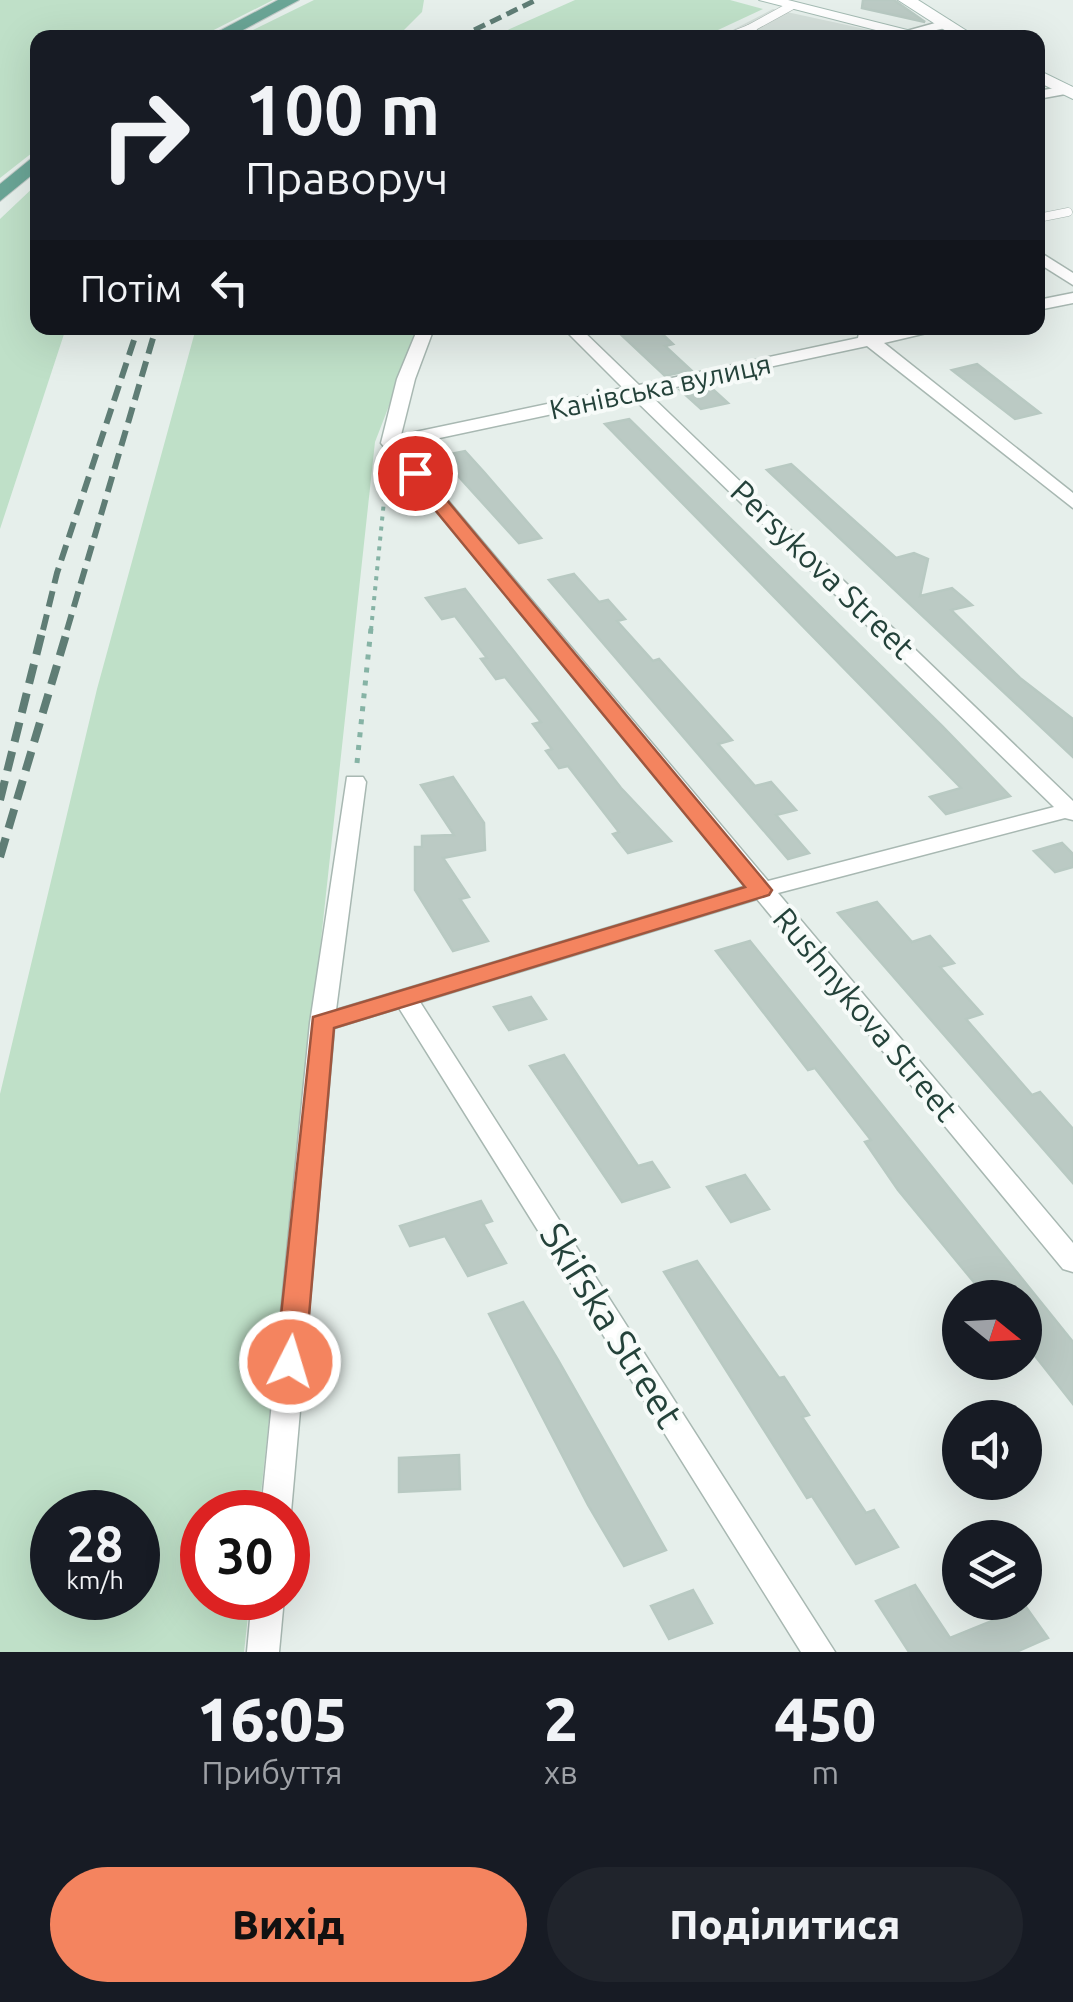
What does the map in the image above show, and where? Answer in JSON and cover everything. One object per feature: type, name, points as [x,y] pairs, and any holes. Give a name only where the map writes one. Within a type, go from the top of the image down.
[{"type":"main road","points":[[230,30],[291,0]]},
{"type":"main road","points":[[0,196],[30,168]]},
{"type":"street","points":[[767,0],[797,3],[901,30]]},
{"type":"street","points":[[906,0],[956,30]]},
{"type":"street","points":[[918,30],[946,24]]},
{"type":"street","points":[[1045,79],[1068,91]]},
{"type":"street","points":[[1045,261],[1073,280]]},
{"type":"street","points":[[1045,304],[1073,298]]},
{"type":"street","points":[[390,443],[424,335]]},
{"type":"street","name":"Persykova Street","points":[[579,335],[1072,811]]},
{"type":"street","points":[[863,335],[1073,502]]},
{"type":"street","name":"Канівська вулиця","points":[[390,443],[895,335]]},
{"type":"street","name":"Rushnykova Street","points":[[390,443],[1073,1262]]},
{"type":"street","points":[[278,1490],[322,1023],[355,782]]},
{"type":"street","points":[[322,1023],[760,890],[1072,811]]},
{"type":"street","name":"Skifska Street","points":[[406,999],[819,1652]]},
{"type":"street","points":[[263,1652],[266,1620]]},
{"type":"lane","points":[[750,29],[797,3]]},
{"type":"lane","points":[[1045,217],[1068,212]]},
{"type":"path","points":[[355,782],[390,443]]},
{"type":"shaded area","points":[[773,9],[870,30],[732,30]]},
{"type":"green space","points":[[0,0],[273,0],[214,30],[30,30],[30,154],[0,178]]},
{"type":"green space","points":[[314,0],[424,0],[422,12],[404,30],[253,30]]},
{"type":"green space","points":[[575,0],[730,0],[763,9],[718,30],[508,30]]},
{"type":"green space","points":[[30,191],[30,335],[64,335],[0,529],[0,219]]},
{"type":"green space","points":[[194,335],[416,335],[375,442],[261,1490],[180,1490],[180,1620],[248,1620],[244,1652],[0,1652],[0,1094],[97,689]]},
{"type":"building","points":[[863,0],[894,0],[925,22],[862,8]]},
{"type":"building","points":[[621,335],[663,335],[673,344],[665,346],[691,370],[665,376]]},
{"type":"building","points":[[977,364],[1040,413],[1015,419],[952,370]]},
{"type":"building","points":[[707,384],[728,403],[701,409],[680,390]]},
{"type":"building","points":[[629,419],[1010,796],[946,814],[930,797],[961,788],[605,424]]},
{"type":"building","points":[[465,451],[541,538],[519,543],[440,456]]},
{"type":"building","points":[[791,464],[896,558],[914,553],[928,559],[920,596],[952,588],[972,605],[951,610],[1020,678],[1073,719],[1073,757],[767,470]]},
{"type":"building","points":[[574,574],[599,602],[608,600],[625,619],[617,621],[653,661],[659,659],[732,740],[718,744],[755,786],[771,782],[796,810],[776,815],[809,853],[788,859],[549,580]]},
{"type":"building","points":[[465,589],[621,788],[671,841],[628,853],[613,834],[619,832],[568,766],[559,768],[546,751],[552,749],[533,724],[541,722],[505,677],[496,679],[481,659],[487,658],[455,616],[442,619],[426,598]]},
{"type":"building","points":[[453,777],[484,823],[485,850],[443,858],[469,897],[460,899],[488,941],[453,951],[415,890],[415,847],[422,847],[422,836],[454,835],[421,785]]},
{"type":"building","points":[[1062,843],[1073,854],[1073,867],[1055,872],[1034,851]]},
{"type":"building","points":[[877,902],[912,942],[930,936],[954,963],[940,967],[982,1014],[966,1019],[1032,1095],[1040,1092],[1073,1129],[1073,1183],[838,913]]},
{"type":"building","points":[[750,941],[1023,1280],[972,1280],[898,1190],[865,1142],[871,1140],[815,1068],[808,1070],[716,951]]},
{"type":"building","points":[[531,997],[546,1019],[509,1030],[494,1007]]},
{"type":"building","points":[[564,1055],[638,1166],[652,1162],[669,1187],[622,1202],[530,1066]]},
{"type":"building","points":[[745,1175],[769,1209],[731,1222],[707,1187]]},
{"type":"building","points":[[481,1201],[492,1221],[483,1224],[506,1263],[468,1276],[445,1236],[410,1246],[400,1226]]},
{"type":"building","points":[[697,1261],[779,1378],[784,1377],[809,1415],[802,1417],[866,1513],[874,1510],[898,1547],[856,1564],[812,1496],[807,1498],[664,1272]]},
{"type":"building","points":[[523,1302],[666,1550],[624,1566],[588,1505],[489,1314]]},
{"type":"building","points":[[1042,1304],[1073,1342],[1073,1404],[1042,1365]]},
{"type":"building","points":[[459,1455],[460,1489],[399,1492],[399,1458]]},
{"type":"building","points":[[915,1585],[950,1638],[994,1620],[1035,1620],[1048,1638],[1016,1652],[909,1652],[876,1601]]},
{"type":"building","points":[[693,1590],[712,1623],[669,1639],[651,1606]]},
{"type":"railway","points":[[474,30],[536,0]]},
{"type":"railway","points":[[43,630],[57,573],[136,335]]},
{"type":"railway","points":[[67,630],[154,335]]},
{"type":"railway","points":[[0,800],[43,628]]},
{"type":"railway","points":[[0,857],[68,628]]},
{"type":"route","points":[[290,1362],[322,1023],[760,890],[415,473]]}]
